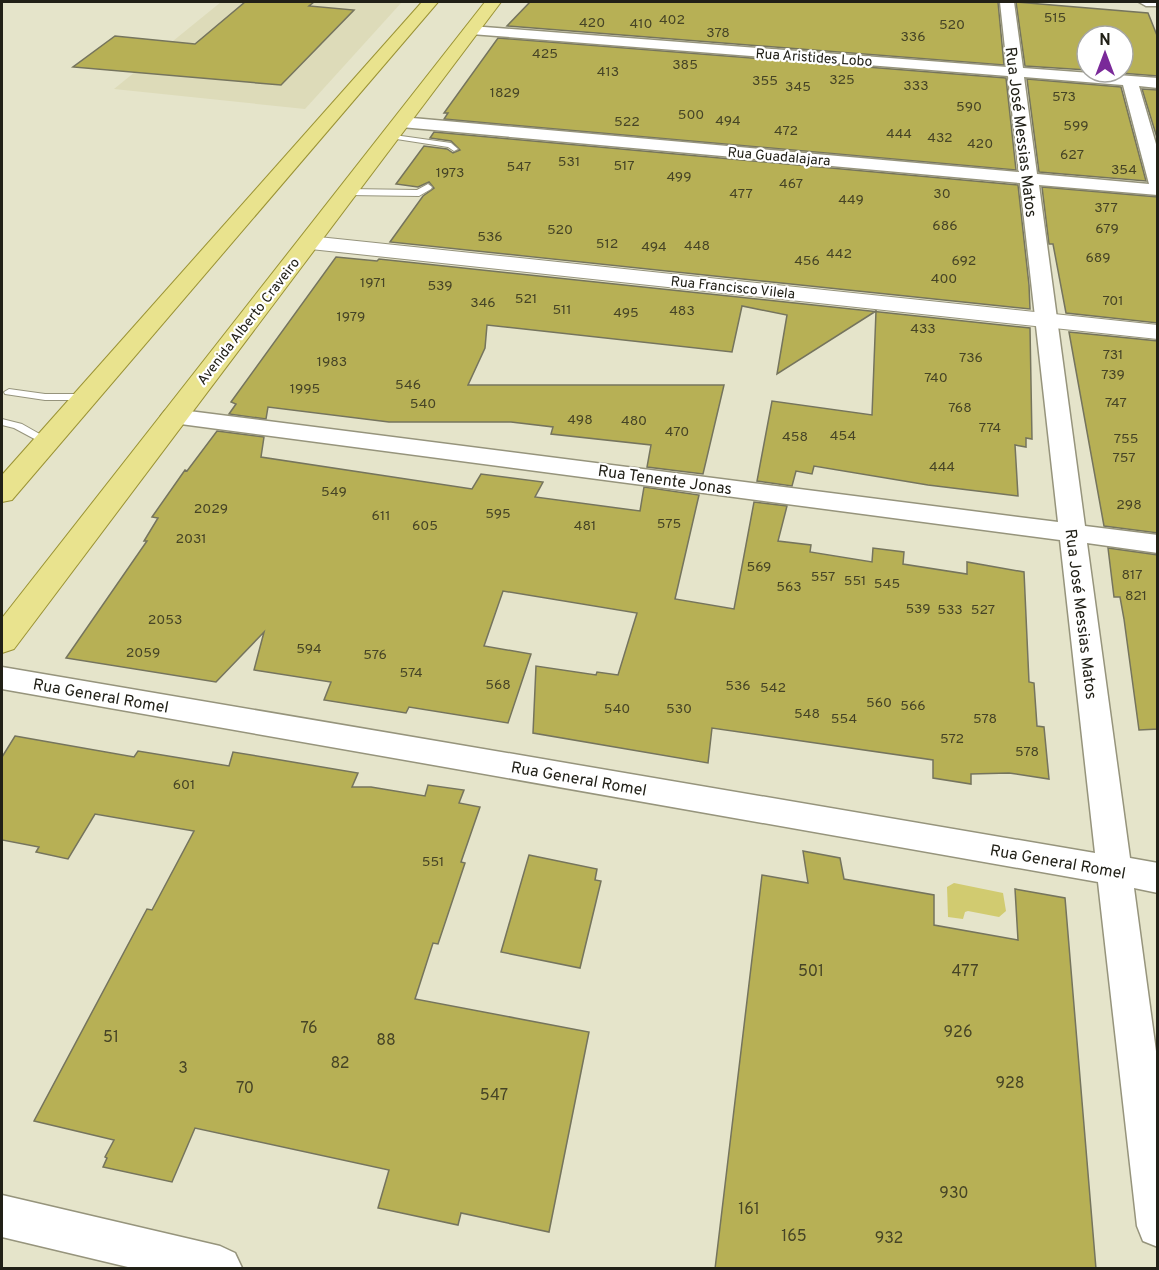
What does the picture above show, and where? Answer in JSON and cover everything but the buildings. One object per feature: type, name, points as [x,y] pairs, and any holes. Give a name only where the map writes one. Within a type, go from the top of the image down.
[{"type":"main road","points":[[2,493],[430,2]]},
{"type":"main road","name":"Avenida Alberto Craveiro","points":[[2,640],[493,2]]},
{"type":"street","name":"Rua José Messias Matos","points":[[1007,2],[1158,1226]]},
{"type":"street","points":[[1146,2],[1158,2]]},
{"type":"street","name":"Rua Aristides Lobo","points":[[471,30],[1075,77]]},
{"type":"street","name":"Rua Aristides Lobo","points":[[1135,81],[1158,83]]},
{"type":"street","points":[[1131,84],[1158,185]]},
{"type":"street","name":"Rua Guadalajara","points":[[395,129],[1158,190]]},
{"type":"street","name":"Rua Francisco Vilela","points":[[309,243],[1158,332]]},
{"type":"street","name":"Rua Tenente Jonas","points":[[173,417],[1158,544]]},
{"type":"street","name":"Rua General Romel","points":[[2,678],[1158,878]]},
{"type":"street","points":[[2,1216],[220,1269]]},
{"type":"lane","points":[[395,129],[451,145],[454,149]]},
{"type":"lane","points":[[348,192],[419,193],[428,187]]},
{"type":"lane","points":[[9,392],[45,397],[85,397]]},
{"type":"lane","points":[[2,422],[18,426],[46,441]]},
{"type":"shaded area","points":[[221,2],[402,2],[305,109],[114,89]]},
{"type":"shaded area","points":[[954,883],[1003,893],[1006,911],[999,917],[968,911],[965,912],[963,919],[948,917],[947,887]]}]
